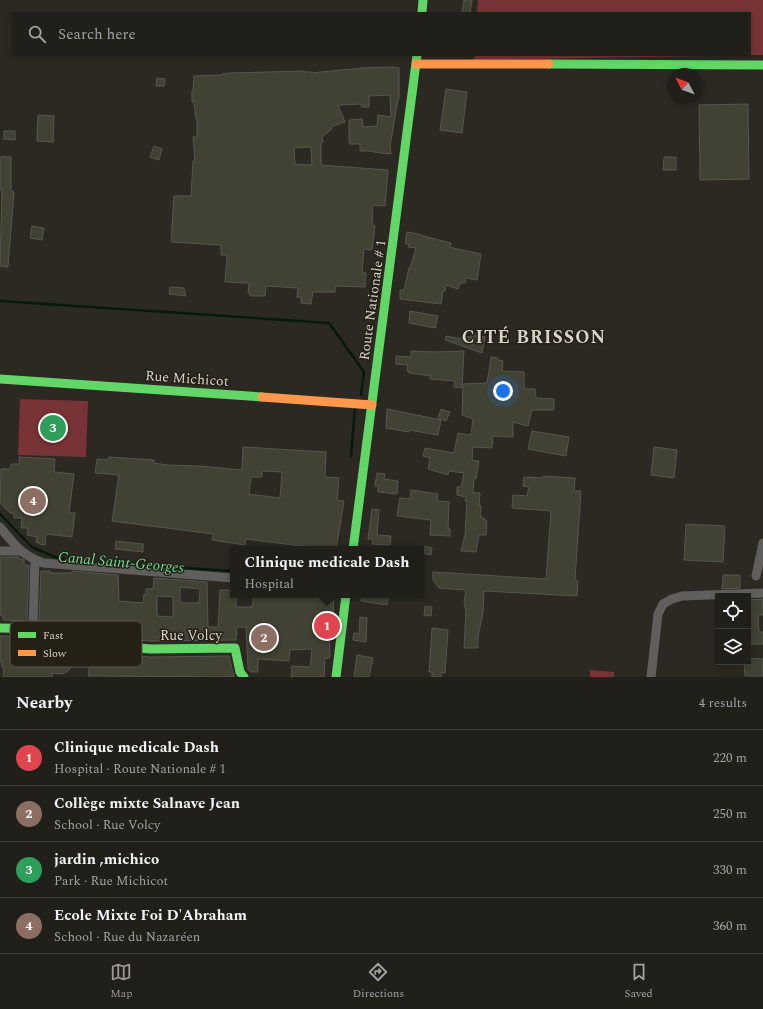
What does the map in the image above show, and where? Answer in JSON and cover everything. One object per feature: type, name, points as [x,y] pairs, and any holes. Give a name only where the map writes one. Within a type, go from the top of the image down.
[{"type":"street","points":[[422,12],[423,0]]},
{"type":"street","points":[[416,59],[763,65]]},
{"type":"street","name":"Route Nationale # 1","points":[[354,546],[397,226],[416,59]]},
{"type":"street","name":"Rue Michicot","points":[[0,379],[372,405]]},
{"type":"street","points":[[0,527],[35,560],[43,563],[230,578]]},
{"type":"street","points":[[756,576],[763,543]]},
{"type":"street","points":[[0,551],[22,549]]},
{"type":"street","points":[[33,621],[35,560]]},
{"type":"street","points":[[652,677],[658,614],[663,604],[682,596],[763,593]]},
{"type":"street","points":[[336,677],[346,598]]},
{"type":"street","name":"Rue Volcy","points":[[0,628],[10,628]]},
{"type":"street","name":"Rue Volcy","points":[[142,648],[235,648],[240,672],[244,677]]},
{"type":"shaded area","points":[[478,0],[763,0],[763,55],[751,55],[751,12],[477,12]]},
{"type":"shaded area","points":[[475,56],[705,56],[474,60]]},
{"type":"shaded area","points":[[20,399],[88,401],[86,457],[18,455]]},
{"type":"shaded area","points":[[590,670],[614,672],[614,677],[590,677]]},
{"type":"building","points":[[464,0],[472,0],[470,12],[462,12]]},
{"type":"building","points":[[362,68],[399,68],[399,99],[390,146],[391,154],[373,151],[360,151],[360,144],[349,144],[349,120],[362,119],[363,127],[377,126],[378,115],[391,117],[390,95],[369,96],[369,107],[362,107],[361,104],[338,105],[345,122],[331,127],[332,129],[322,137],[321,165],[388,170],[385,206],[373,205],[372,225],[375,226],[372,250],[364,249],[362,273],[366,273],[365,287],[335,286],[335,292],[313,292],[311,304],[301,303],[301,297],[297,297],[298,288],[266,286],[265,296],[250,296],[250,293],[248,293],[249,283],[225,282],[227,255],[221,255],[221,245],[171,242],[174,196],[191,196],[193,161],[195,161],[193,137],[197,137],[197,119],[194,102],[192,102],[194,76],[222,75],[230,73],[304,71],[311,73]],"holes":[[[311,147],[312,165],[295,164],[294,148]]]},
{"type":"building","points":[[157,78],[165,79],[164,86],[156,86]]},
{"type":"building","points":[[446,89],[467,92],[462,133],[440,130]]},
{"type":"building","points":[[748,104],[749,179],[700,180],[699,105]]},
{"type":"building","points":[[38,115],[54,116],[53,142],[37,141]]},
{"type":"building","points":[[4,131],[15,131],[15,140],[4,139]]},
{"type":"building","points":[[154,146],[162,149],[159,160],[150,157]]},
{"type":"building","points":[[0,157],[11,157],[11,191],[14,192],[8,267],[0,266],[2,190],[0,190]]},
{"type":"building","points":[[664,157],[676,157],[676,170],[663,170]]},
{"type":"building","points":[[32,226],[44,228],[42,240],[30,238]]},
{"type":"building","points":[[407,232],[451,243],[450,247],[481,254],[477,280],[466,278],[465,283],[460,283],[458,289],[446,285],[445,291],[443,291],[441,304],[400,299],[400,290],[404,290],[409,268],[416,248],[408,247],[409,244],[405,244]]},
{"type":"building","points":[[170,287],[184,288],[186,296],[169,294]]},
{"type":"building","points":[[410,311],[438,316],[435,328],[409,323]]},
{"type":"building","points":[[472,335],[485,337],[482,353],[445,340],[446,336],[462,339],[462,336],[472,337]]},
{"type":"building","points":[[411,351],[464,351],[462,388],[454,387],[455,381],[430,379],[431,376],[409,373],[409,371],[407,371],[408,365],[396,364],[396,356],[411,357]]},
{"type":"building","points":[[491,357],[498,358],[498,360],[503,361],[502,371],[524,372],[524,389],[535,389],[536,398],[554,399],[554,410],[532,410],[528,426],[513,422],[513,437],[493,436],[492,448],[473,447],[472,460],[479,461],[476,479],[474,478],[473,493],[480,493],[480,516],[487,521],[486,535],[479,535],[476,552],[461,551],[465,535],[467,501],[465,501],[466,497],[457,495],[457,487],[461,487],[464,473],[449,471],[448,475],[428,469],[430,458],[423,456],[425,448],[454,453],[458,433],[471,435],[473,419],[462,415],[463,384],[487,383]]},
{"type":"building","points":[[387,409],[441,420],[438,435],[386,428]]},
{"type":"building","points":[[441,409],[450,412],[446,421],[438,418]]},
{"type":"building","points":[[532,431],[569,437],[566,456],[528,449]]},
{"type":"building","points":[[243,447],[326,452],[325,477],[339,478],[337,500],[344,501],[336,546],[301,546],[246,539],[245,545],[212,540],[213,534],[112,521],[119,475],[95,473],[97,459],[108,460],[109,457],[154,460],[154,463],[167,465],[242,470]],"holes":[[[262,471],[282,472],[280,498],[249,494],[251,477],[262,477]]]},
{"type":"building","points":[[654,447],[677,450],[674,478],[651,475]]},
{"type":"building","points":[[19,457],[55,459],[54,472],[74,474],[69,513],[75,513],[72,537],[46,534],[45,545],[39,544],[36,542],[37,537],[27,535],[28,528],[21,528],[22,518],[14,518],[14,513],[10,513],[0,503],[1,469],[10,469],[11,464],[19,464]]},
{"type":"building","points":[[377,473],[385,474],[384,479],[398,481],[397,494],[378,492],[378,486],[375,486]]},
{"type":"building","points":[[543,476],[575,478],[574,491],[581,491],[575,580],[578,581],[577,596],[484,591],[483,613],[478,636],[478,648],[464,648],[466,611],[464,603],[466,590],[439,588],[433,580],[433,572],[546,579],[551,511],[512,508],[513,495],[527,496],[529,487],[523,486],[524,477],[543,478]]},
{"type":"building","points":[[411,490],[438,494],[437,501],[449,502],[448,529],[450,529],[450,536],[430,535],[431,520],[397,516],[400,498],[410,499]]},
{"type":"building","points":[[372,509],[379,510],[377,535],[391,536],[390,545],[372,544],[373,539],[368,539]]},
{"type":"building","points":[[686,524],[725,526],[723,562],[684,560]]},
{"type":"building","points":[[116,541],[143,544],[143,552],[115,549]]},
{"type":"building","points":[[424,546],[432,548],[431,555],[424,554]]},
{"type":"building","points":[[0,557],[19,557],[19,559],[24,560],[24,565],[29,565],[27,621],[3,620],[3,616],[0,615]]},
{"type":"building","points":[[41,571],[50,571],[50,573],[72,573],[72,571],[118,575],[119,601],[143,603],[146,589],[153,589],[154,578],[207,582],[208,627],[218,627],[220,590],[230,590],[230,598],[236,598],[236,607],[252,607],[254,598],[333,598],[333,630],[329,630],[330,656],[329,658],[325,658],[324,677],[291,677],[292,666],[310,667],[312,649],[290,650],[289,661],[258,659],[258,672],[250,672],[248,669],[246,627],[237,627],[236,640],[142,640],[142,621],[39,621]],"holes":[[[180,587],[200,589],[199,603],[180,603]],[[157,596],[173,597],[173,617],[157,616]]]},
{"type":"building","points":[[723,575],[740,575],[740,588],[722,589]]},
{"type":"building","points":[[362,598],[388,598],[387,605],[361,601]]},
{"type":"building","points":[[763,599],[763,615],[758,615],[759,632],[763,632],[763,644],[751,644],[751,600]]},
{"type":"building","points":[[425,606],[432,607],[431,616],[424,615]]},
{"type":"building","points":[[360,617],[367,618],[366,642],[353,640],[354,633],[359,634]]},
{"type":"building","points":[[432,628],[448,630],[445,673],[441,672],[441,677],[432,677],[432,672],[429,672]]},
{"type":"building","points":[[0,636],[10,636],[10,667],[70,667],[70,669],[63,674],[52,673],[52,677],[3,677],[4,667],[2,667],[2,662],[0,662]]},
{"type":"building","points":[[357,655],[373,658],[369,677],[354,677]]},
{"type":"building","points":[[142,656],[229,656],[234,677],[88,676],[90,667],[142,667]]},
{"type":"building","points":[[751,658],[763,659],[763,676],[745,676],[744,665],[751,665]]},
{"type":"waterway","points":[[0,301],[329,323],[364,372],[361,395]]},
{"type":"waterway","points":[[351,456],[355,408]]},
{"type":"waterway","name":"Canal Saint-Georges","points":[[0,514],[32,547],[57,558],[77,561],[230,571]]},
{"type":"traffic: fast","points":[[422,12],[423,0]]},
{"type":"traffic: fast","points":[[353,546],[417,56]]},
{"type":"traffic: fast","points":[[549,64],[763,65]]},
{"type":"traffic: fast","points":[[0,379],[262,397]]},
{"type":"traffic: fast","points":[[336,677],[346,598]]},
{"type":"traffic: fast","points":[[0,628],[10,628]]},
{"type":"traffic: fast","points":[[142,648],[235,648],[240,672],[244,677]]},
{"type":"traffic: slow","points":[[416,64],[549,64]]},
{"type":"traffic: slow","points":[[262,397],[372,405]]},
{"type":"place","name":"jardin ,michico","points":[[53,428]]},
{"type":"place","name":"Ecole Mixte Foi D'Abraham","points":[[33,501]]},
{"type":"place","name":"Clinique medicale Dash","points":[[327,626]]},
{"type":"place","name":"Collège mixte Salnave Jean","points":[[264,638]]},
{"type":"district","name":"CITÉ BRISSON","points":[[534,337]]}]
